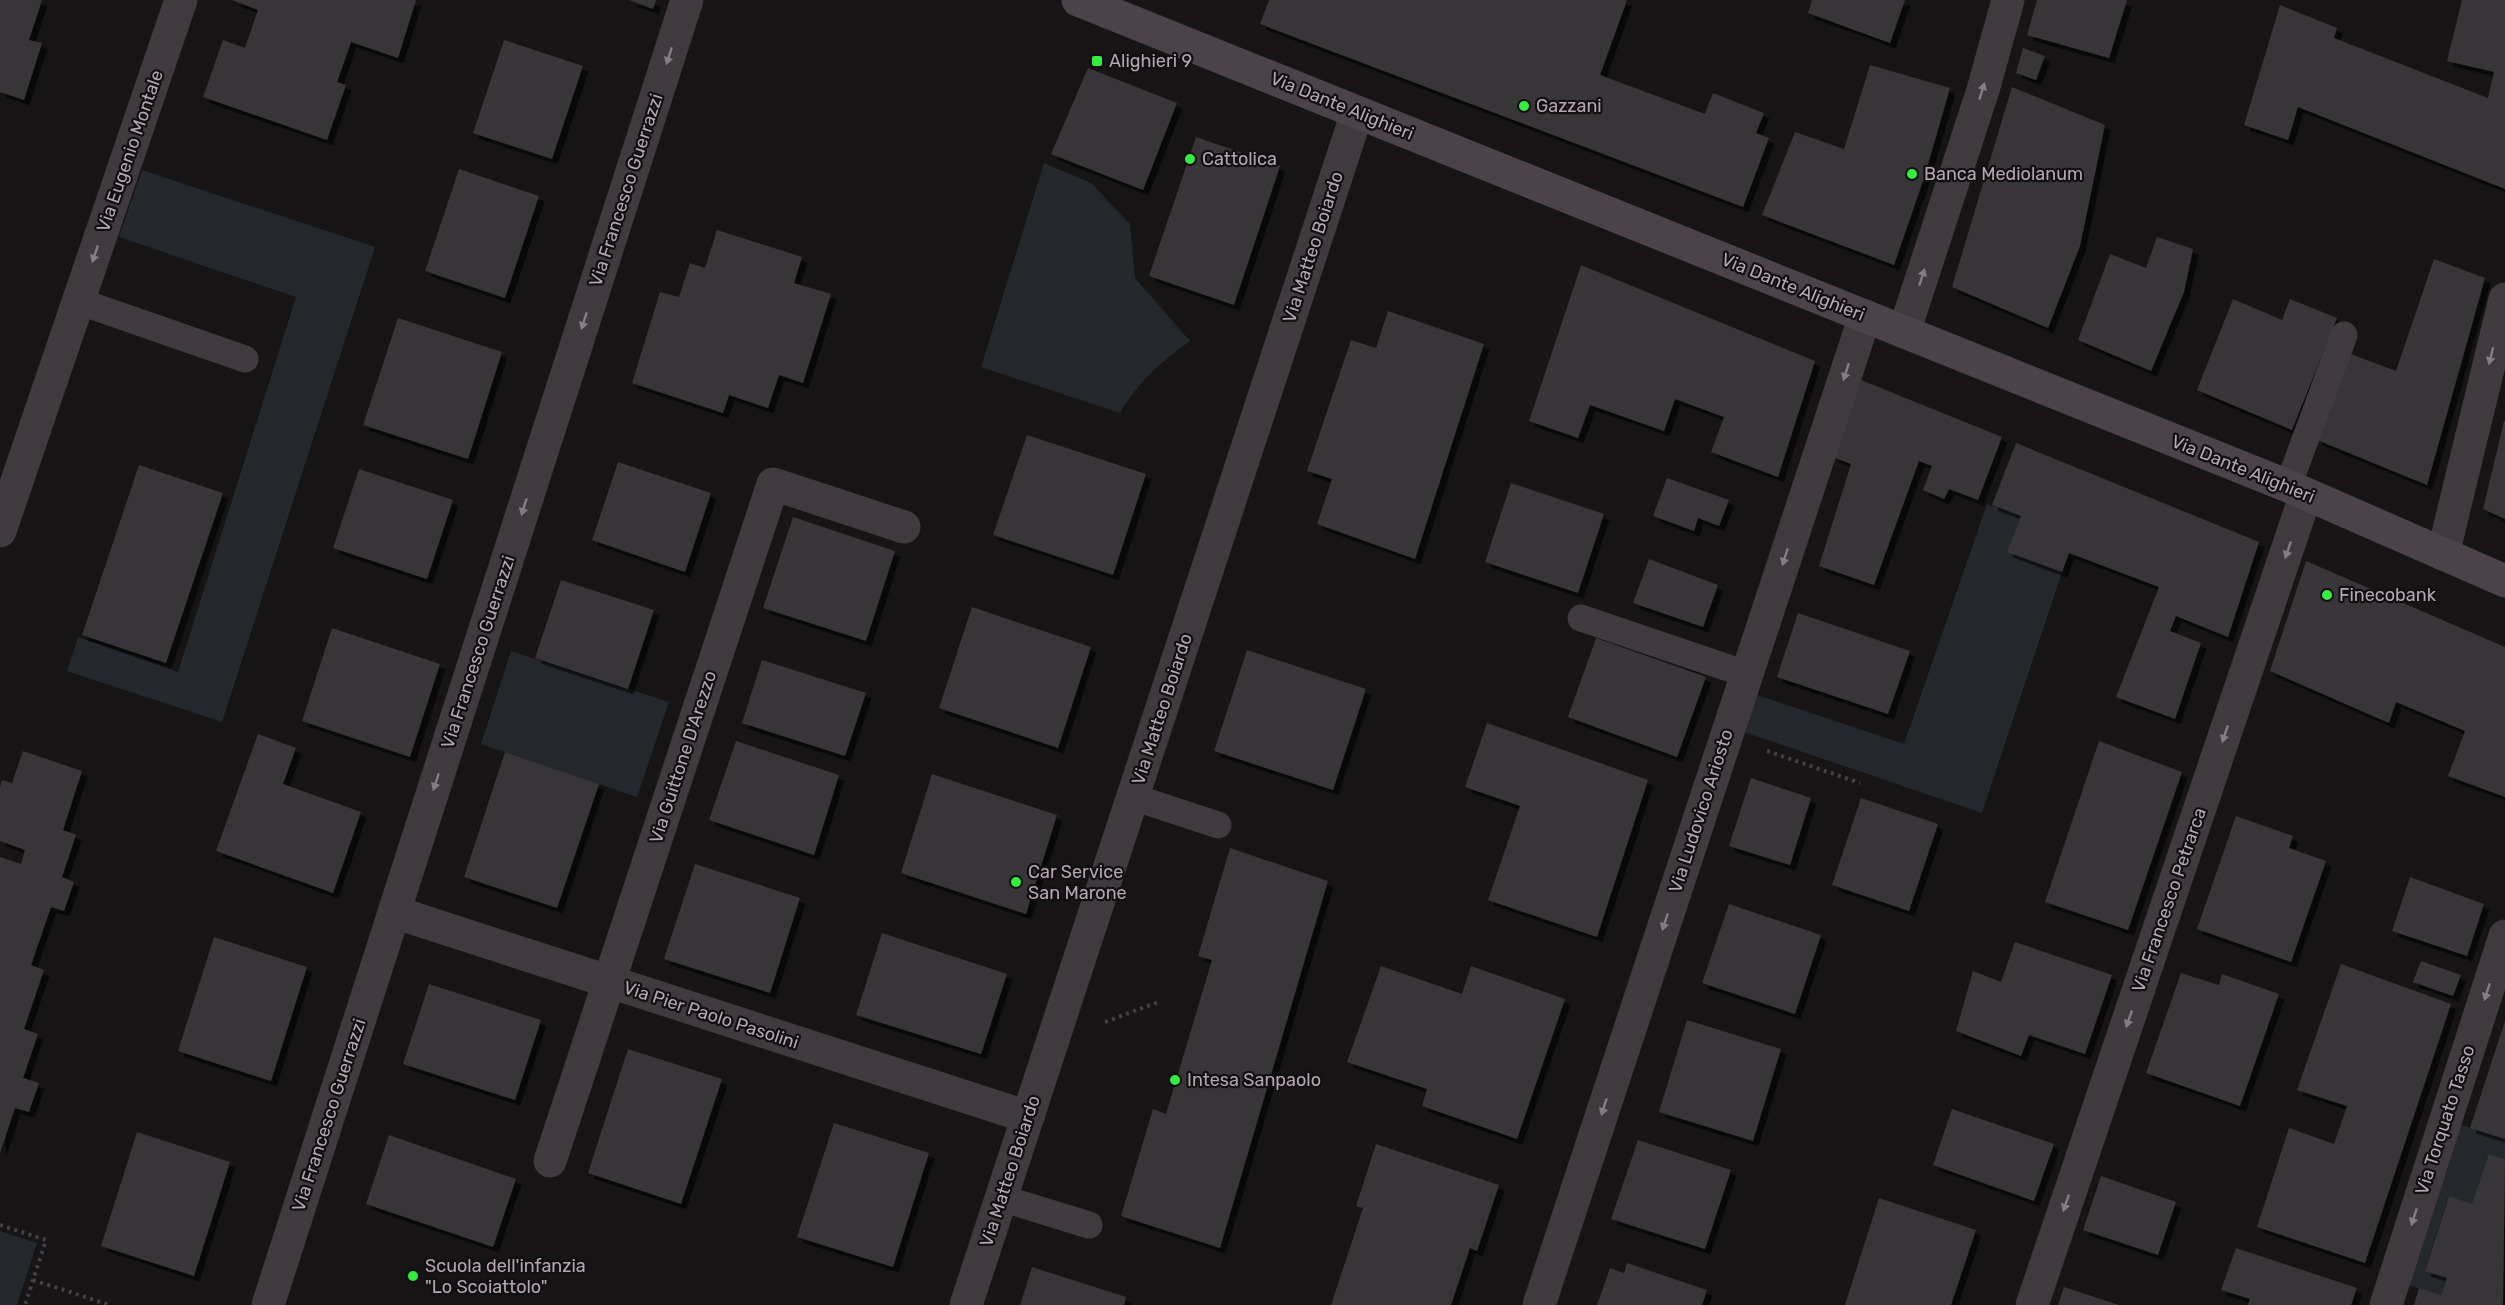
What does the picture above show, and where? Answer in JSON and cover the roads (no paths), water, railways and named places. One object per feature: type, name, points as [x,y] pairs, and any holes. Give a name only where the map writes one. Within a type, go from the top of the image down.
[{"type":"main road","name":"Via Dante Alighieri","points":[[1078,0],[2297,490],[2505,581]]},
{"type":"street","name":"Via Eugenio Montale","points":[[0,531],[181,0]]},
{"type":"street","name":"Via Francesco Guerrazzi","points":[[268,1305],[687,0]]},
{"type":"street","points":[[1904,332],[1983,90],[2008,0]]},
{"type":"street","name":"Via Matteo Boiardo","points":[[966,1305],[1357,113]]},
{"type":"street","points":[[2443,554],[2505,299]]},
{"type":"street","name":"Via Ludovico Ariosto","points":[[1539,1305],[1865,316]]},
{"type":"street","name":"Via Guittone D'Arezzo","points":[[550,1161],[773,484],[904,527]]},
{"type":"street","name":"Via Francesco Petrarca","points":[[2032,1305],[2297,490]]},
{"type":"street","name":"Via Pier Paolo Pasolini","points":[[394,912],[1028,1117]]},
{"type":"street","name":"Via Torquato Tasso","points":[[2385,1305],[2505,936]]},
{"type":"lane","points":[[78,301],[245,359]]},
{"type":"lane","points":[[2297,490],[2344,335]]},
{"type":"lane","points":[[1581,618],[1746,674]]},
{"type":"lane","points":[[1132,797],[1218,825]]},
{"type":"lane","points":[[1001,1198],[1089,1225]]},
{"type":"place","name":"Alighieri 9","points":[[1097,61]]},
{"type":"place","name":"Gazzani","points":[[1524,106]]},
{"type":"place","name":"Cattolica","points":[[1190,159]]},
{"type":"place","name":"Banca Mediolanum","points":[[1912,174]]},
{"type":"place","name":"Finecobank","points":[[2327,595]]},
{"type":"place","name":"Car Service San Marone","points":[[1016,882]]},
{"type":"place","name":"Intesa Sanpaolo","points":[[1175,1080]]},
{"type":"place","name":"Scuola dell'infanzia \"Lo Scoiattolo\"","points":[[413,1276]]}]
